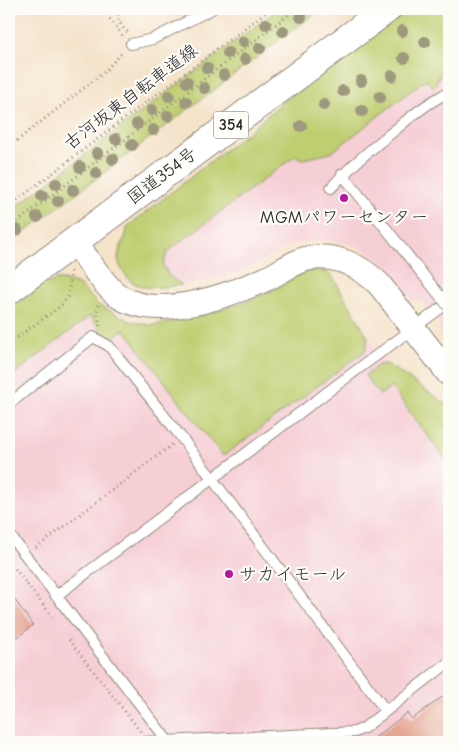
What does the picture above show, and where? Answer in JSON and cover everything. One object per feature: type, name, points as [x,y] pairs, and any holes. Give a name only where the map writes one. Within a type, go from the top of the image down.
[{"type":"highway","name":"国道354号","points":[[9,290],[387,9]]},
{"type":"street","points":[[74,241],[118,296],[133,304],[150,307],[178,307],[227,293],[310,258],[333,258],[351,264],[368,274],[379,284],[449,374]]},
{"type":"lane","points":[[133,39],[153,39],[212,9]]},
{"type":"lane","points":[[331,188],[342,174],[418,111],[442,95],[449,99]]},
{"type":"lane","points":[[342,174],[449,307]]},
{"type":"lane","points":[[56,596],[449,302]]},
{"type":"lane","points":[[9,404],[93,337],[109,346],[212,478],[386,711]]},
{"type":"lane","points":[[9,534],[167,740]]},
{"type":"lane","points":[[142,737],[167,740],[355,732],[364,728],[449,662]]},
{"type":"path","points":[[109,9],[109,18],[118,32],[133,39]]},
{"type":"path","points":[[118,9],[120,24],[133,39]]},
{"type":"path","name":"古河坂東自転車道線","points":[[9,206],[270,9]]},
{"type":"path","points":[[9,228],[296,9]]},
{"type":"path","points":[[9,147],[103,73],[133,39]]},
{"type":"path","points":[[9,343],[61,306],[68,297],[74,241]]},
{"type":"path","points":[[98,305],[100,327]]},
{"type":"path","points":[[36,548],[175,442]]},
{"type":"path","points":[[9,561],[54,619]]},
{"type":"path","points":[[69,640],[142,737]]},
{"type":"shaded area","name":"MGMパワーセンター","points":[[449,47],[449,347],[440,336],[440,322],[422,301],[413,300],[375,258],[354,245],[327,240],[294,244],[239,272],[198,283],[144,288],[130,282],[126,278],[168,251],[295,156]]},
{"type":"shaded area","name":"サカイモール","points":[[318,270],[327,272],[334,279],[368,337],[387,364],[449,406],[449,742],[9,742],[9,371],[99,305],[130,321],[149,325],[161,324],[201,316],[249,300],[271,291],[306,271]]},
{"type":"green space","points":[[278,9],[321,9],[9,244],[9,212]]},
{"type":"green space","points":[[409,9],[449,9],[449,54],[434,88],[426,79],[331,153],[303,159],[295,156],[168,251],[163,265],[169,276],[182,285],[157,288],[141,286],[128,278],[118,261],[127,227],[252,129],[280,104]]},
{"type":"green space","points":[[318,270],[327,272],[334,279],[368,337],[365,351],[223,456],[124,329],[108,341],[90,316],[9,378],[9,310],[41,286],[55,280],[63,280],[79,285],[99,305],[130,321],[149,325],[201,316],[271,291],[306,271]]},
{"type":"green space","points":[[387,364],[449,406],[449,464],[391,387],[380,395],[365,376],[378,365]]},
{"type":"building","points":[[9,592],[33,625],[9,644]]},
{"type":"building","points":[[449,692],[449,742],[369,742],[407,713],[412,719]]},
{"type":"place","name":"MGMパワーセンター","points":[[344,198]]},
{"type":"place","name":"サカイモール","points":[[229,574]]}]
